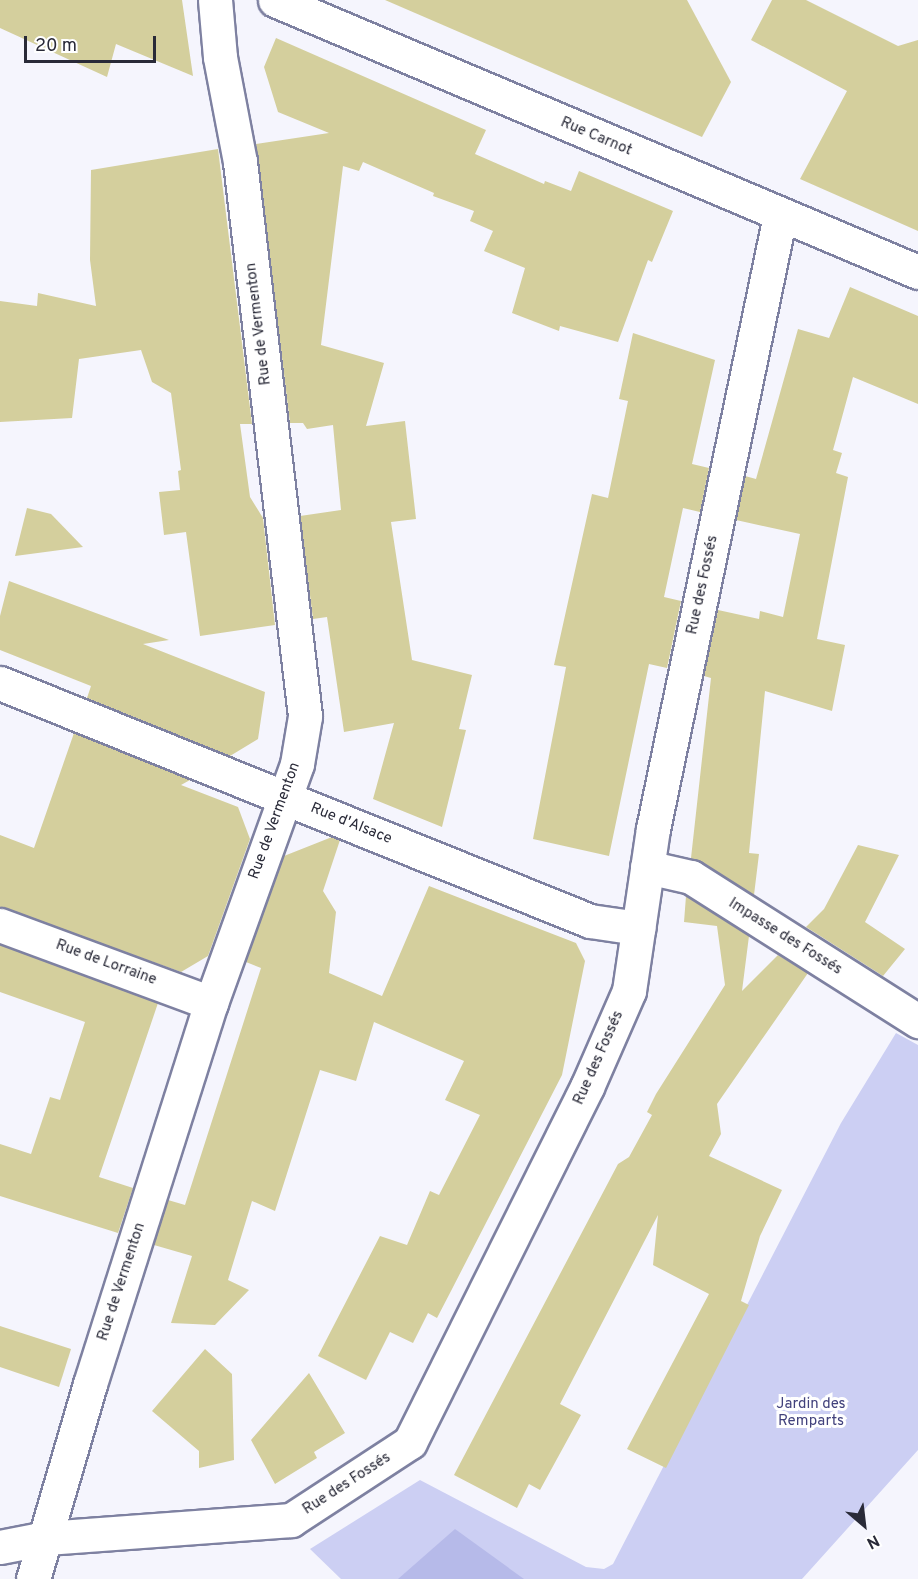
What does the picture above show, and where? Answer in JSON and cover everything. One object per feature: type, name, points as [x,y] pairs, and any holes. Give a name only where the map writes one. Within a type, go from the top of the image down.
[{"type":"street","name":"Rue de Vermenton","points":[[33,1579],[90,1384],[212,1003],[297,764],[305,717],[240,162],[220,57],[214,0]]},
{"type":"street","name":"Rue Carnot","points":[[275,0],[918,272]]},
{"type":"street","name":"Rue des Fossés","points":[[0,1547],[46,1538],[291,1520],[410,1442],[587,1087],[628,991],[647,867],[780,215]]},
{"type":"street","name":"Rue d'Alsace","points":[[0,683],[590,921],[638,928]]},
{"type":"street","name":"Impasse des Fossés","points":[[647,867],[691,877],[918,1021]]},
{"type":"street","name":"Rue de Lorraine","points":[[0,925],[212,1003]]},
{"type":"green space","name":"Jardin des Remparts","points":[[896,1033],[918,1045],[918,1450],[802,1579],[341,1579],[310,1549],[420,1480],[586,1567],[604,1569],[613,1564],[841,1123]]},
{"type":"shaded area","points":[[455,1529],[524,1579],[398,1579]]},
{"type":"building","points":[[0,0],[182,0],[193,76],[116,44],[107,77],[0,28]]},
{"type":"building","points":[[385,0],[687,0],[731,82],[702,137]]},
{"type":"building","points":[[772,0],[806,0],[898,46],[918,40],[918,231],[800,179],[847,91],[751,40]]},
{"type":"building","points":[[276,38],[486,130],[475,154],[544,184],[545,181],[571,191],[579,171],[673,211],[652,262],[648,260],[618,342],[560,326],[559,331],[512,313],[525,268],[484,251],[493,231],[470,221],[474,211],[433,196],[434,193],[363,162],[359,171],[343,166],[321,345],[384,363],[366,426],[405,421],[416,519],[391,522],[412,660],[472,675],[459,729],[466,730],[442,827],[373,799],[394,723],[344,732],[327,617],[313,619],[300,516],[341,510],[333,425],[307,429],[303,423],[290,423],[256,144],[329,133],[278,112],[264,67]]},
{"type":"building","points":[[218,149],[252,424],[240,424],[250,497],[263,518],[275,625],[200,636],[186,532],[164,535],[159,492],[180,490],[178,471],[181,470],[171,393],[152,382],[141,350],[79,359],[72,418],[0,422],[0,301],[37,306],[38,293],[96,306],[90,260],[91,170]]},
{"type":"building","points":[[850,287],[918,316],[918,404],[853,377],[833,450],[842,453],[836,473],[848,477],[817,639],[845,645],[832,711],[765,691],[749,853],[759,854],[754,895],[691,858],[711,678],[704,676],[718,610],[759,619],[760,611],[783,617],[800,534],[736,520],[745,476],[756,479],[798,329],[829,338]]},
{"type":"building","points":[[633,333],[715,360],[692,464],[709,468],[700,512],[683,508],[664,597],[681,601],[667,668],[649,664],[609,856],[533,839],[566,667],[554,665],[592,494],[608,498],[628,401],[619,399]]},
{"type":"building","points":[[27,508],[51,514],[83,547],[15,556]]},
{"type":"building","points":[[9,581],[169,640],[143,644],[265,692],[258,739],[230,756],[87,698],[91,686],[0,650],[0,616]]},
{"type":"building","points":[[74,733],[190,780],[181,785],[238,807],[250,839],[208,956],[181,972],[0,907],[0,835],[34,848]]},
{"type":"building","points":[[332,837],[340,840],[323,891],[336,912],[329,973],[382,996],[429,886],[576,943],[585,961],[562,1075],[437,1318],[428,1313],[413,1343],[390,1332],[366,1380],[318,1356],[380,1236],[407,1245],[430,1191],[439,1195],[480,1115],[445,1100],[464,1061],[374,1022],[356,1081],[320,1070],[275,1211],[252,1201],[228,1280],[249,1290],[215,1325],[171,1323],[192,1256],[154,1245],[168,1200],[185,1205],[261,968],[246,962],[284,856]]},
{"type":"building","points":[[858,845],[899,855],[865,922],[905,949],[883,976],[806,927],[824,909]]},
{"type":"building","points":[[686,896],[749,936],[742,991],[778,955],[808,973],[717,1104],[721,1134],[709,1156],[782,1190],[760,1236],[741,1301],[749,1305],[666,1468],[627,1449],[709,1294],[653,1265],[658,1215],[560,1404],[581,1415],[540,1490],[529,1484],[517,1508],[454,1475],[618,1164],[629,1157],[652,1115],[647,1112],[656,1094],[725,985],[717,926],[684,922]]},
{"type":"building","points":[[0,945],[158,1003],[99,1177],[133,1188],[118,1233],[0,1196],[0,1144],[31,1154],[50,1097],[60,1100],[85,1022],[0,992]]},
{"type":"building","points":[[0,1326],[71,1349],[59,1387],[0,1367]]},
{"type":"building","points":[[205,1349],[232,1374],[234,1460],[199,1468],[199,1451],[152,1411]]},
{"type":"building","points":[[309,1373],[345,1433],[314,1452],[317,1458],[275,1484],[251,1440]]}]
